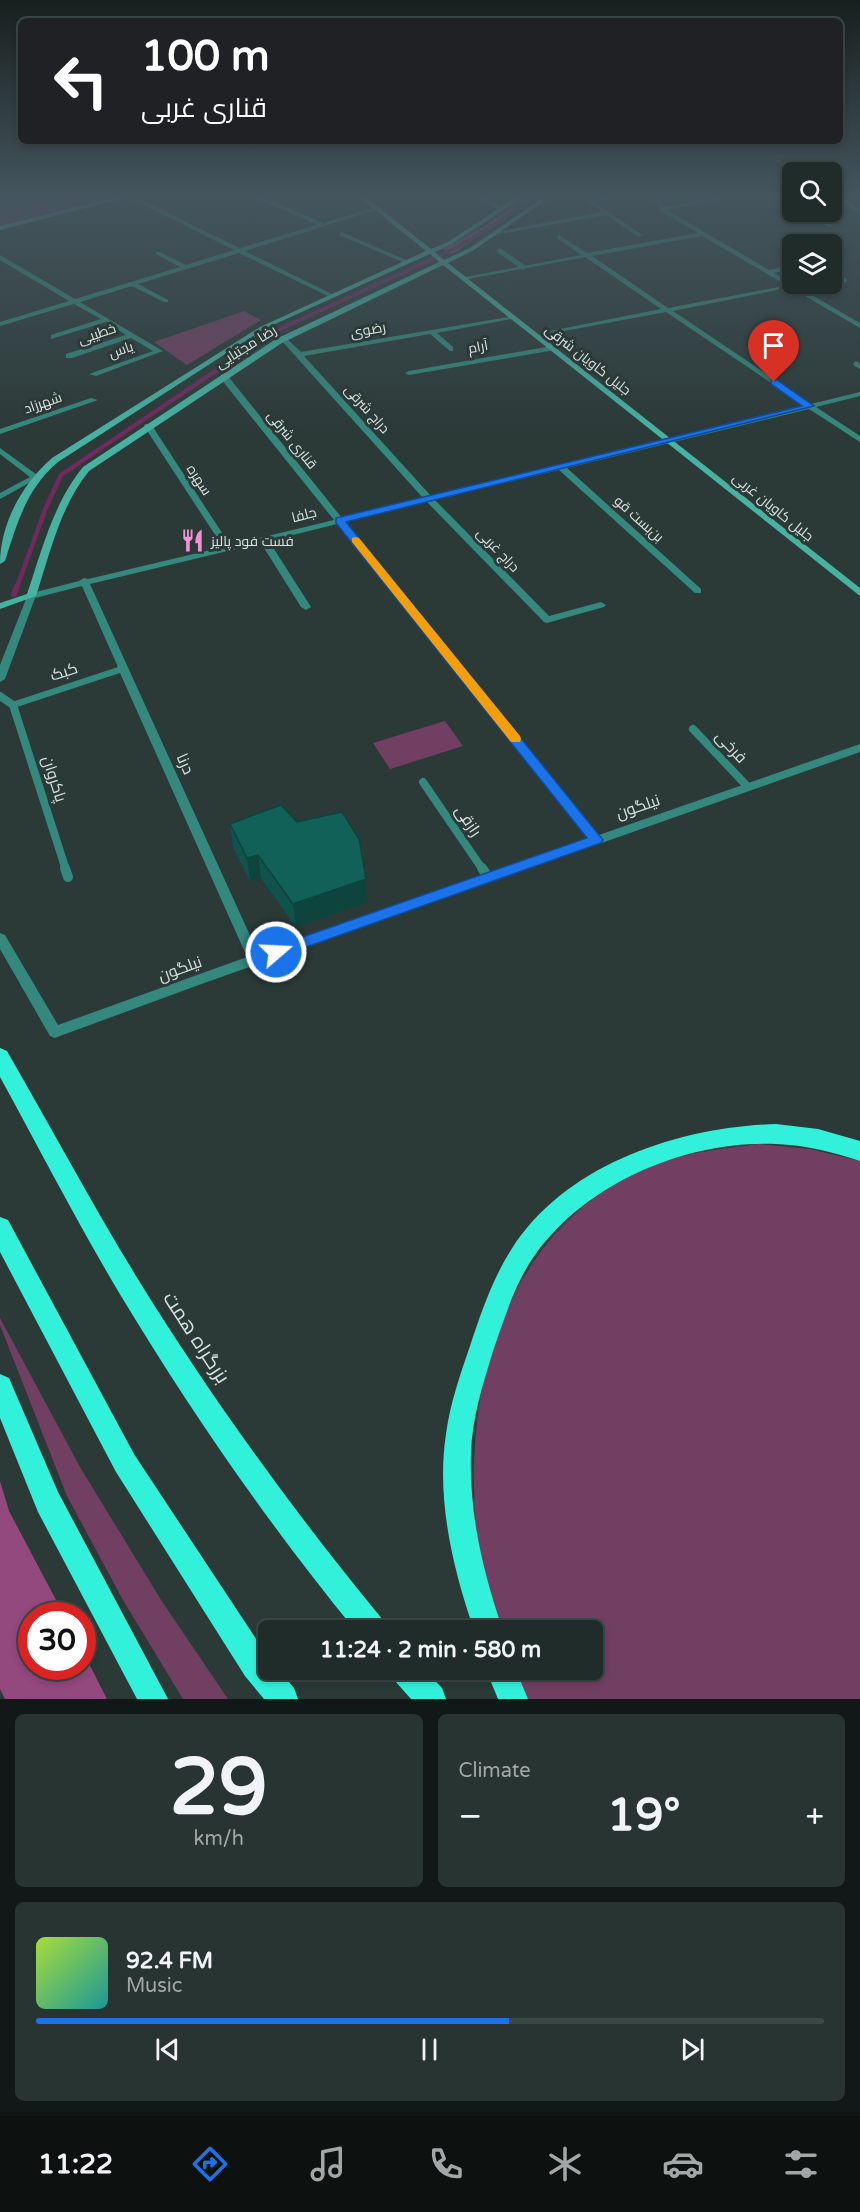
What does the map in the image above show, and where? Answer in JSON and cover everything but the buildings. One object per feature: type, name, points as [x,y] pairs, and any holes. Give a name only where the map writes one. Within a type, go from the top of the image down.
[{"type":"highway","name":"بزرگراه همت","points":[[0,1057],[79,1200],[160,1336],[241,1459],[366,1620]]},
{"type":"highway","points":[[484,1620],[478,1602],[463,1531],[457,1466],[462,1406],[497,1300],[517,1263],[538,1232],[566,1206],[608,1177],[653,1156],[706,1140],[766,1134],[811,1137],[860,1151]]},
{"type":"highway","points":[[0,1228],[125,1463],[256,1665],[283,1699]]},
{"type":"highway","points":[[0,1387],[48,1502],[153,1699]]},
{"type":"highway","points":[[415,1680],[431,1699]]},
{"type":"highway","points":[[505,1680],[513,1699]]},
{"type":"main road","name":"رضا مجتبایی","points":[[0,561],[21,501],[36,477],[46,467],[84,440],[273,322],[379,274]]},
{"type":"main road","name":"رضا مجتبایی","points":[[31,596],[62,509],[76,478],[86,469],[284,338],[420,274]]},
{"type":"main road","name":"جلیل کاویان شرقی","points":[[458,274],[668,441]]},
{"type":"main road","name":"جلیل کاویان غربی","points":[[668,441],[860,593]]},
{"type":"main road","name":"جلفا","points":[[0,606],[31,596]]},
{"type":"street","points":[[30,274],[132,335]]},
{"type":"street","points":[[0,324],[161,274]]},
{"type":"street","points":[[289,274],[332,296]]},
{"type":"street","points":[[463,278],[483,274]]},
{"type":"street","points":[[615,274],[860,440]]},
{"type":"street","points":[[132,283],[166,301]]},
{"type":"street","points":[[550,333],[777,288]]},
{"type":"street","points":[[805,294],[860,326]]},
{"type":"street","name":"رضوی","points":[[299,355],[512,317]]},
{"type":"street","points":[[54,337],[106,320]]},
{"type":"street","points":[[431,331],[450,350]]},
{"type":"street","name":"یاس","points":[[93,374],[159,351],[132,335]]},
{"type":"street","name":"خطیبی","points":[[69,356],[132,335]]},
{"type":"street","name":"دراج شرقی","points":[[284,338],[429,499]]},
{"type":"street","name":"آرام","points":[[409,373],[552,348]]},
{"type":"street","name":"قناری شرقی","points":[[224,377],[596,840]]},
{"type":"street","name":"جلفا","points":[[31,596],[84,581],[860,394]]},
{"type":"street","name":"شهرزاد","points":[[0,432],[94,400]]},
{"type":"street","name":"سهره","points":[[148,426],[228,548]]},
{"type":"street","points":[[0,450],[36,477],[0,496]]},
{"type":"street","name":"بن‌بست قو","points":[[561,467],[698,591]]},
{"type":"street","name":"دراج غربی","points":[[429,499],[547,620],[602,605]]},
{"type":"street","points":[[262,539],[306,607]]},
{"type":"street","name":"درنا","points":[[84,581],[255,960]]},
{"type":"street","points":[[0,679],[31,596]]},
{"type":"street","name":"کبک","points":[[13,705],[124,668]]},
{"type":"street","name":"نیلگون","points":[[0,938],[55,1032],[488,877],[860,748]]},
{"type":"lane","points":[[0,696],[13,705]]},
{"type":"lane","name":"پاکروان","points":[[13,705],[68,877]]},
{"type":"lane","name":"فرخی","points":[[693,729],[747,786]]},
{"type":"lane","name":"رازقی","points":[[423,782],[488,877]]},
{"type":"shaded area","points":[[244,311],[261,320],[187,365],[154,342]]},
{"type":"shaded area","points":[[445,721],[463,746],[390,769],[373,743]]},
{"type":"shaded area","points":[[759,1144],[810,1149],[860,1161],[860,1699],[528,1699],[520,1680],[603,1680],[603,1620],[500,1620],[484,1571],[479,1546],[474,1477],[477,1420],[488,1364],[506,1312],[533,1263],[568,1221],[612,1186],[666,1161],[712,1150]]},
{"type":"shaded area","points":[[0,1318],[80,1467],[161,1600],[228,1699],[183,1699],[123,1600],[67,1496],[0,1325]]},
{"type":"shaded area","points":[[0,1481],[9,1511],[57,1602],[18,1602],[18,1680],[96,1680],[96,1677],[107,1699],[5,1699],[0,1689]]},
{"type":"waterway","points":[[221,367],[276,331],[399,274]]},
{"type":"waterway","points":[[17,587],[45,510],[61,475],[223,366]]},
{"type":"waterway","points":[[14,594],[17,586]]},
{"type":"slow traffic","points":[[355,540],[515,739]]},
{"type":"place","name":"فست فود پالیز","points":[[193,541]]},
{"type":"route","points":[[276,952],[596,840],[340,520],[809,406],[774,382]]}]
